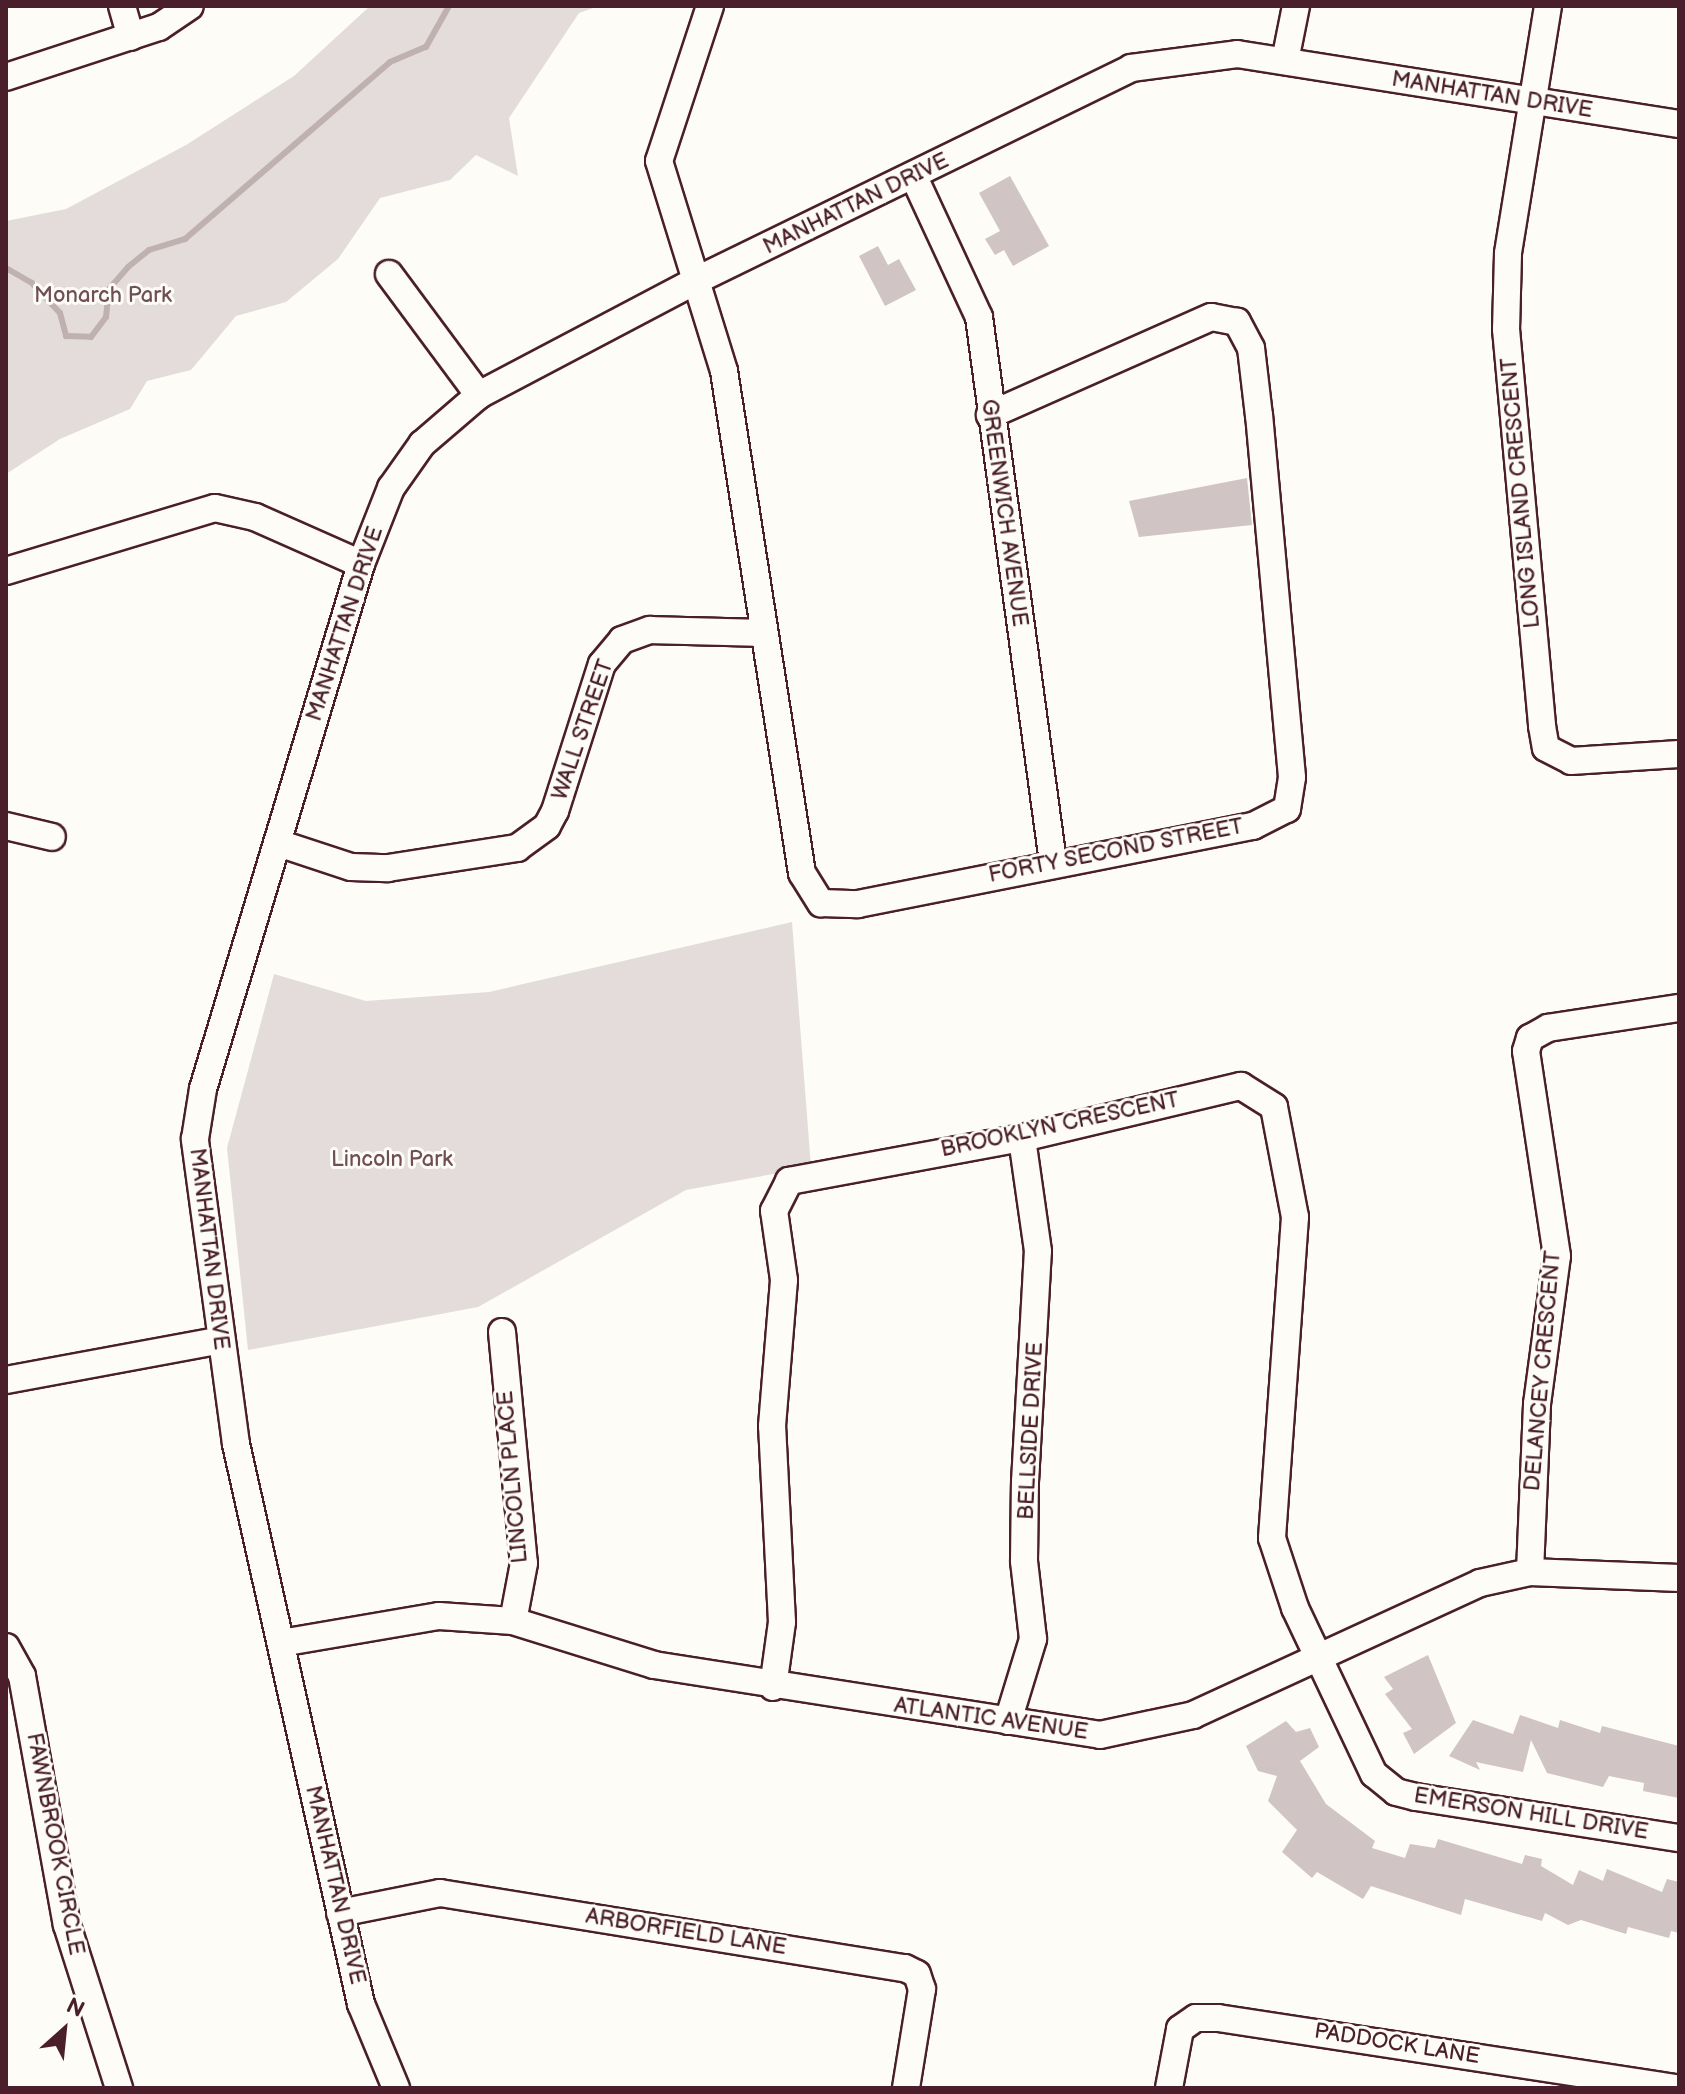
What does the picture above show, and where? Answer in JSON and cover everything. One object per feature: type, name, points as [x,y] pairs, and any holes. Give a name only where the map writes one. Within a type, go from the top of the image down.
[{"type":"street","points":[[122,6],[131,37]]},
{"type":"street","points":[[6,77],[131,37],[190,6]]},
{"type":"street","name":"FORTY SECOND STREET","points":[[710,6],[659,161],[724,371],[762,633],[802,873],[821,903],[858,904],[1053,862],[1253,826],[1287,809],[1292,777],[1251,348],[1237,322],[1211,317],[990,415]]},
{"type":"street","points":[[1285,61],[1296,6]]},
{"type":"street","points":[[1533,102],[1548,6]]},
{"type":"street","name":"MANHATTAN DRIVE","points":[[396,2088],[361,2004],[236,1444],[195,1139],[203,1089],[361,564],[391,488],[422,444],[479,395],[697,280],[914,177],[1131,68],[1202,55],[1285,61],[1679,124]]},
{"type":"street","name":"LONG ISLAND CRESCENT","points":[[1533,102],[1508,254],[1506,329],[1546,748],[1571,761],[1598,763],[1679,754]]},
{"type":"street","name":"GREENWICH AVENUE","points":[[914,177],[973,298],[1053,862]]},
{"type":"street","points":[[389,274],[479,395]]},
{"type":"street","points":[[6,571],[215,508],[255,517],[361,564]]},
{"type":"street","name":"WALL STREET","points":[[278,843],[351,867],[388,868],[517,848],[547,826],[555,811],[602,664],[622,640],[650,630],[762,633]]},
{"type":"street","points":[[6,826],[52,837]]},
{"type":"street","name":"DELANCEY CRESCENT","points":[[1530,1572],[1537,1404],[1557,1256],[1526,1051],[1530,1038],[1548,1028],[1679,1008]]},
{"type":"street","name":"BROOKLYN CRESCENT","points":[[773,1687],[782,1622],[772,1426],[784,1280],[774,1211],[779,1195],[789,1181],[808,1175],[1022,1138],[1241,1086],[1274,1107],[1295,1217],[1272,1538],[1318,1658]]},
{"type":"street","name":"BELLSIDE DRIVE","points":[[1008,1721],[1033,1639],[1024,1561],[1038,1251],[1022,1138]]},
{"type":"street","name":"LINCOLN PLACE","points":[[502,1332],[524,1563],[513,1621]]},
{"type":"street","points":[[6,1380],[221,1340]]},
{"type":"street","name":"ATLANTIC AVENUE","points":[[281,1643],[439,1616],[513,1621],[654,1665],[773,1687],[1008,1721],[1053,1733],[1140,1731],[1193,1715],[1448,1595],[1530,1572],[1679,1578]]},
{"type":"street","name":"FAWNBROOK CIRCLE","points":[[6,1647],[22,1676],[67,1925],[119,2088]]},
{"type":"street","name":"EMERSON HILL DRIVE","points":[[1318,1658],[1374,1774],[1396,1792],[1679,1838]]},
{"type":"street","name":"ARBORFIELD LANE","points":[[340,1913],[440,1893],[905,1968],[917,1974],[922,1989],[906,2088]]},
{"type":"street","name":"PADDOCK LANE","points":[[1169,2088],[1180,2029],[1196,2018],[1218,2018],[1676,2088]]},
{"type":"green space","name":"Monarch Park","points":[[370,6],[599,6],[579,13],[509,118],[518,176],[476,155],[450,180],[380,198],[338,259],[286,302],[236,316],[191,370],[147,381],[130,409],[60,439],[6,474],[6,221],[66,209],[186,145],[294,76]]},
{"type":"green space","name":"Lincoln Park","points":[[792,922],[811,1167],[686,1190],[478,1307],[248,1350],[227,1148],[274,974],[366,1001],[489,992]]},
{"type":"building","points":[[1010,176],[1049,246],[1013,266],[1004,250],[995,255],[985,239],[1000,231],[979,193]]},
{"type":"building","points":[[878,246],[888,265],[899,259],[916,290],[885,306],[859,256]]},
{"type":"building","points":[[1247,478],[1252,525],[1139,537],[1129,501]]},
{"type":"building","points":[[1428,1655],[1456,1723],[1414,1754],[1403,1733],[1412,1729],[1385,1694],[1393,1689],[1384,1677]]},
{"type":"building","points":[[1520,1715],[1558,1728],[1560,1720],[1600,1733],[1602,1726],[1679,1746],[1679,1798],[1643,1791],[1644,1783],[1609,1776],[1603,1787],[1547,1773],[1531,1740],[1523,1772],[1476,1762],[1480,1770],[1449,1756],[1473,1720],[1513,1734]]},
{"type":"building","points":[[1286,1721],[1296,1732],[1310,1728],[1319,1747],[1300,1761],[1326,1804],[1375,1841],[1372,1848],[1405,1858],[1410,1844],[1435,1848],[1438,1839],[1522,1864],[1525,1855],[1542,1859],[1541,1866],[1573,1885],[1579,1870],[1603,1881],[1607,1869],[1662,1892],[1667,1879],[1679,1882],[1679,1933],[1671,1931],[1669,1938],[1628,1927],[1626,1934],[1581,1920],[1568,1925],[1545,1913],[1542,1921],[1465,1899],[1461,1915],[1371,1886],[1363,1899],[1317,1872],[1312,1878],[1282,1852],[1297,1830],[1268,1801],[1277,1776],[1258,1771],[1246,1746]]},
{"type":"waterway","points":[[6,268],[32,283],[60,313],[66,336],[91,337],[106,317],[109,289],[128,267],[149,250],[185,239],[390,62],[426,47],[449,6]]}]
